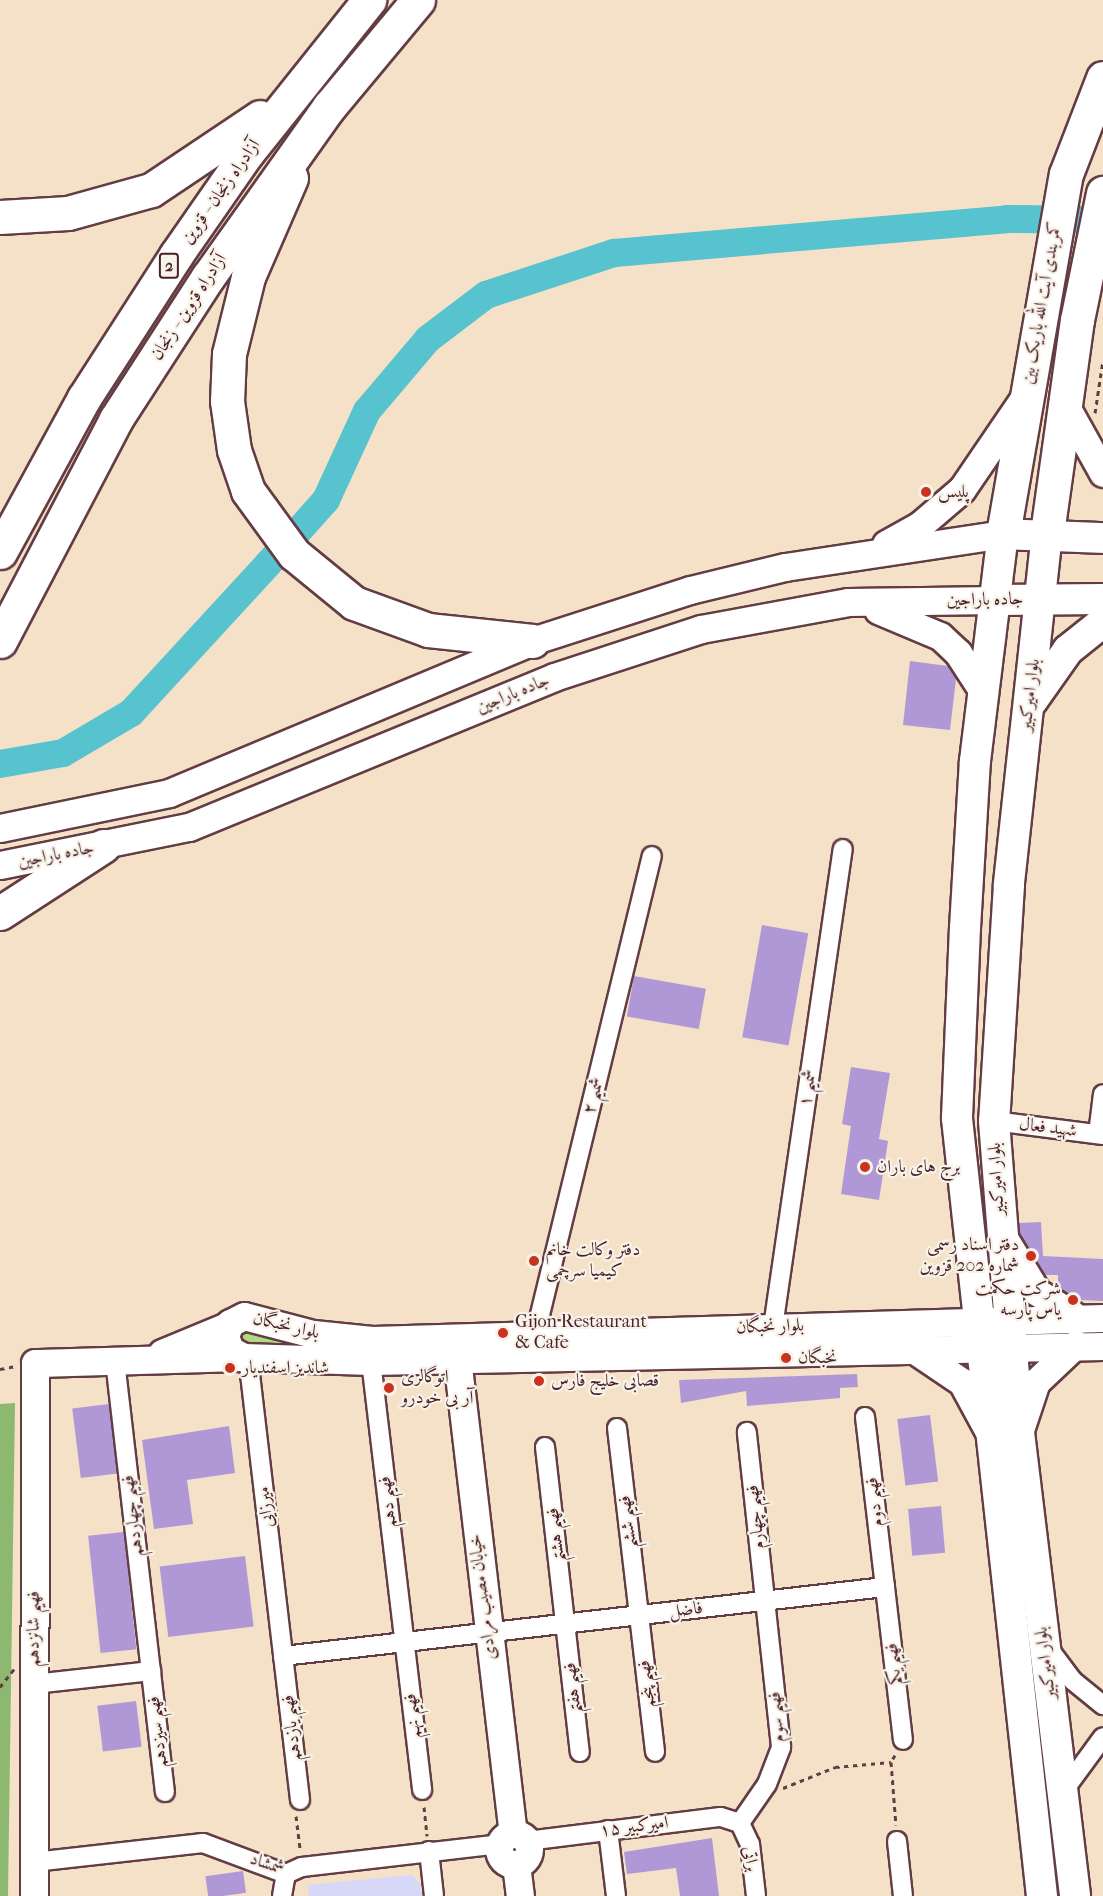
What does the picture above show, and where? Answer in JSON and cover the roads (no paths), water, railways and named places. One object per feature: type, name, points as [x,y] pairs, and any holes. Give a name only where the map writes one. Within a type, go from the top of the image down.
[{"type":"highway","name":"آزادراه زنجان - قزوین","points":[[0,552],[90,388],[234,171],[369,0]]},
{"type":"highway","name":"آزادراه قزوین - زنجان","points":[[0,641],[116,419],[305,139],[418,0]]},
{"type":"highway","name":"کمربندی آیت الله باریک بین","points":[[1003,534],[1066,174],[1103,78]]},
{"type":"highway","points":[[0,217],[69,213],[151,190],[222,147],[299,86]]},
{"type":"highway","points":[[305,139],[248,278],[229,354],[227,401],[234,450],[248,491],[294,555],[354,603],[428,630],[532,641]]},
{"type":"highway","name":"کمربندی آیت الله باریک بین","points":[[1047,533],[1065,403],[1103,193]]},
{"type":"highway","points":[[0,913],[103,846]]},
{"type":"main road","points":[[871,553],[920,525],[962,489],[997,446],[1025,398]]},
{"type":"main road","points":[[1065,403],[1103,473]]},
{"type":"main road","points":[[1003,534],[1047,533],[1103,538]]},
{"type":"main road","name":"بلوار امیرکبیر","points":[[1047,533],[1042,599],[1009,885],[994,1121],[999,1229],[1019,1429],[1061,1795],[1075,1896]]},
{"type":"main road","name":"جاده باراجین","points":[[0,828],[169,794],[532,641],[690,591],[871,553],[1003,534]]},
{"type":"main road","name":"بلوار امیرکبیر","points":[[1003,534],[997,600],[975,761],[957,1118],[1042,1896]]},
{"type":"main road","name":"جاده باراجین","points":[[0,865],[189,827],[566,673],[701,629],[848,602],[1103,599]]},
{"type":"main road","points":[[848,602],[897,614],[940,636],[958,652],[984,693]]},
{"type":"main road","points":[[1029,706],[1068,650],[1103,622]]},
{"type":"main road","points":[[999,1229],[1037,1292],[1073,1316]]},
{"type":"main road","name":"بلوار نخبگان","points":[[980,1332],[912,1348],[455,1349],[325,1335],[249,1316],[227,1326],[227,1346],[246,1357],[371,1361],[455,1349],[535,1335],[773,1327],[980,1332],[1010,1331],[1073,1316],[1103,1318]]},
{"type":"main road","points":[[128,1361],[227,1326]]},
{"type":"main road","name":"بلوار نخبگان","points":[[1010,1331],[1076,1344],[1103,1346]]},
{"type":"main road","points":[[912,1348],[962,1382],[990,1429],[1004,1416],[1019,1429],[1036,1382],[1076,1344]]},
{"type":"main road","name":"خیابان مصیب مرادی","points":[[455,1349],[520,1896]]},
{"type":"main road","points":[[128,1361],[246,1357]]},
{"type":"main road","name":"فهیم شانزدهم","points":[[34,1896],[34,1363],[128,1361]]},
{"type":"street","name":"شمیم ۱","points":[[773,1327],[843,849]]},
{"type":"street","name":"شمیم ۲","points":[[535,1335],[652,856]]},
{"type":"street","points":[[1100,1135],[1103,1094]]},
{"type":"street","name":"شهید فعال","points":[[994,1121],[1100,1135]]},
{"type":"street","name":"میرزایی","points":[[246,1357],[284,1656]]},
{"type":"street","name":"فهیم چهاردهم","points":[[128,1361],[152,1671]]},
{"type":"street","name":"فهیم دهم","points":[[371,1361],[404,1642]]},
{"type":"street","name":"فهیم دوم","points":[[865,1417],[885,1587]]},
{"type":"street","name":"فهیم ششم","points":[[617,1428],[639,1616]]},
{"type":"street","name":"فهیم چهارم","points":[[747,1432],[765,1601]]},
{"type":"street","name":"فهیم هشتم","points":[[545,1447],[566,1624]]},
{"type":"street","name":"فاضل","points":[[284,1656],[885,1587]]},
{"type":"street","name":"فهیم یکم","points":[[885,1587],[903,1740]]},
{"type":"street","name":"فهیم سوم","points":[[740,1823],[756,1800],[781,1747],[765,1601]]},
{"type":"street","name":"فهیم پنجم","points":[[639,1616],[655,1752]]},
{"type":"street","name":"فهیم هفتم","points":[[566,1624],[580,1752]]},
{"type":"street","points":[[1043,1641],[1072,1680],[1103,1705]]},
{"type":"street","name":"فهیم نهم","points":[[404,1642],[422,1790]]},
{"type":"street","name":"فهیم یازدهم","points":[[284,1656],[300,1800]]},
{"type":"street","points":[[34,1684],[152,1671]]},
{"type":"street","name":"فهیم سیزدهم","points":[[152,1671],[165,1792]]},
{"type":"street","points":[[1061,1795],[1103,1737]]},
{"type":"street","name":"امیرکبیر ۱۵","points":[[514,1846],[608,1830],[721,1817],[740,1823]]},
{"type":"street","name":"براتی","points":[[740,1823],[750,1844],[756,1896]]},
{"type":"street","points":[[608,1830],[616,1896]]},
{"type":"street","points":[[897,1841],[903,1896]]},
{"type":"street","name":"شمشاد","points":[[34,1862],[203,1844],[294,1870],[429,1851],[514,1846]]},
{"type":"street","points":[[429,1851],[434,1896]]},
{"type":"street","points":[[282,1896],[294,1870]]},
{"type":"waterway","points":[[293,537],[326,500],[367,411],[428,339],[486,295],[614,253],[1007,219],[1103,220]]},
{"type":"waterway","points":[[0,764],[63,753],[131,713],[278,553]]},
{"type":"place","name":"پلیس","points":[[926,492]]},
{"type":"place","name":"برج های باران","points":[[865,1167]]},
{"type":"place","name":"دفتر اسناد رسمی شماره 202 قزوین","points":[[1031,1256]]},
{"type":"place","name":"دفتر وکالت خانم کیمیا سرچمی","points":[[534,1261]]},
{"type":"place","name":"شرکت حکمت یاس پارسه","points":[[1073,1300]]},
{"type":"place","name":"Gijon Restaurant & Cafe","points":[[503,1333]]},
{"type":"place","name":"نخبگان","points":[[786,1358]]},
{"type":"place","name":"شاندیز اسفندیار","points":[[230,1368]]},
{"type":"place","name":"قصابی خلیج فارس","points":[[539,1381]]},
{"type":"place","name":"اتوگالری آر بی خودرو","points":[[389,1388]]}]
